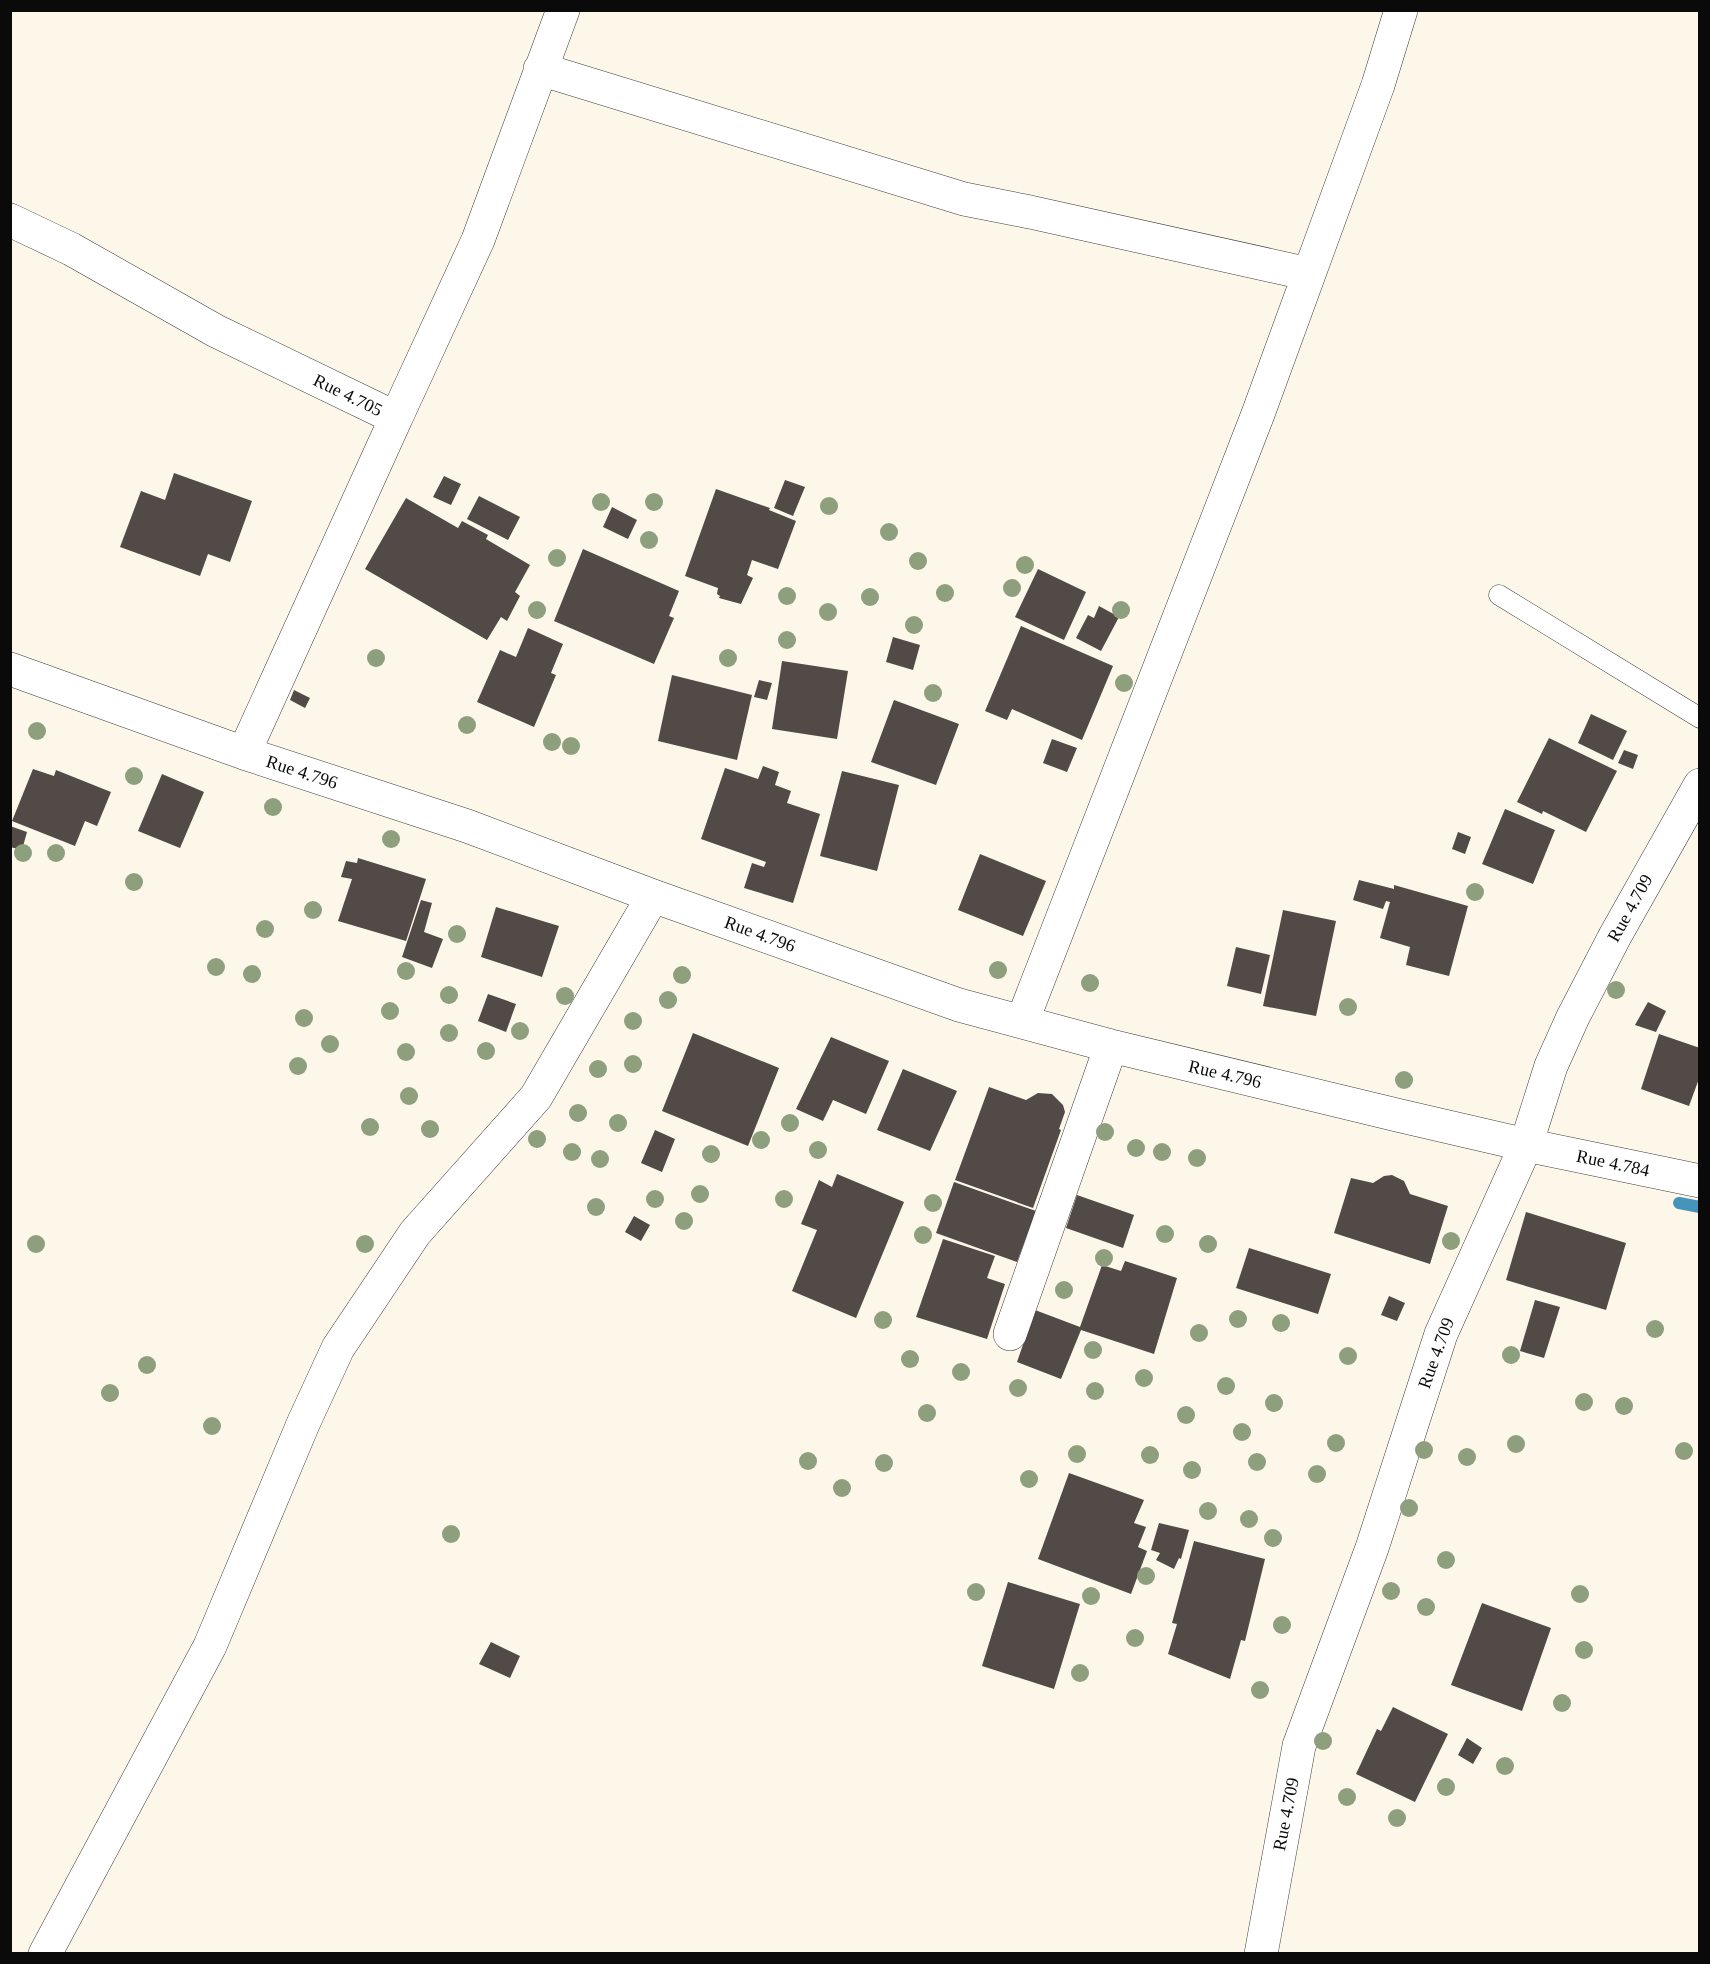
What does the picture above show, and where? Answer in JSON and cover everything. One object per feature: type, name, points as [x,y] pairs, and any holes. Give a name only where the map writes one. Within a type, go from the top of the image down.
[{"type":"street","points":[[396,418],[478,240],[563,10]]},
{"type":"street","points":[[1022,1022],[1258,414],[1378,85],[1401,10]]},
{"type":"street","points":[[540,69],[964,199],[1309,274]]},
{"type":"street","name":"Rue 4.705","points":[[10,220],[71,249],[216,331],[396,418],[244,753]]},
{"type":"street","name":"Rue 4.796","points":[[10,669],[244,753],[468,826],[653,896],[960,1005],[1111,1046],[1526,1145]]},
{"type":"street","name":"Rue 4.709","points":[[1261,1953],[1299,1746],[1372,1548],[1441,1334],[1526,1145],[1551,1066],[1573,1017],[1615,936],[1700,785]]},
{"type":"street","points":[[45,1953],[210,1646],[303,1424],[338,1348],[415,1233],[536,1097],[653,896]]},
{"type":"street","points":[[1010,1334],[1111,1046]]},
{"type":"street","name":"Rue 4.784","points":[[1526,1145],[1700,1181]]},
{"type":"lane","points":[[1498,595],[1700,718]]},
{"type":"building","points":[[174,473],[252,501],[230,562],[208,554],[200,576],[120,547],[141,491],[165,500]]},
{"type":"building","points":[[444,476],[461,484],[451,505],[433,497]]},
{"type":"building","points":[[785,480],[805,487],[793,516],[774,508]]},
{"type":"building","points":[[716,489],[770,508],[769,510],[796,521],[778,569],[752,560],[747,575],[753,578],[741,604],[719,598],[718,588],[685,576]]},
{"type":"building","points":[[479,496],[520,517],[508,540],[467,519]]},
{"type":"building","points":[[406,498],[458,528],[462,521],[488,535],[486,539],[530,565],[515,592],[520,596],[507,621],[501,617],[487,640],[365,569]]},
{"type":"building","points":[[612,507],[637,520],[628,539],[603,527]]},
{"type":"building","points":[[583,549],[679,591],[669,616],[674,618],[654,664],[554,621]]},
{"type":"building","points":[[1038,569],[1086,592],[1064,640],[1015,617]]},
{"type":"building","points":[[1099,606],[1119,617],[1101,651],[1076,638],[1088,615],[1094,618]]},
{"type":"building","points":[[1021,626],[1113,666],[1082,740],[1012,709],[1007,720],[985,711]]},
{"type":"building","points":[[528,628],[563,644],[551,673],[556,675],[534,727],[477,702],[500,650],[516,657]]},
{"type":"building","points":[[893,637],[920,645],[913,670],[886,662]]},
{"type":"building","points":[[782,661],[848,671],[837,739],[772,729]]},
{"type":"building","points":[[672,675],[752,695],[737,760],[658,741]]},
{"type":"building","points":[[759,680],[772,683],[767,700],[754,697]]},
{"type":"building","points":[[294,690],[310,698],[305,708],[290,700]]},
{"type":"building","points":[[894,700],[959,724],[936,785],[871,762]]},
{"type":"building","points":[[1591,714],[1627,731],[1613,760],[1578,743]]},
{"type":"building","points":[[1549,738],[1617,771],[1586,832],[1543,811],[1542,814],[1517,802]]},
{"type":"building","points":[[1052,739],[1077,748],[1067,772],[1043,763]]},
{"type":"building","points":[[1624,750],[1638,755],[1633,769],[1618,763]]},
{"type":"building","points":[[763,766],[779,772],[775,785],[791,791],[787,803],[820,814],[793,903],[744,888],[752,863],[764,867],[766,862],[701,839],[725,768],[758,779]]},
{"type":"building","points":[[33,769],[54,776],[56,770],[111,792],[97,826],[85,821],[75,846],[12,821]]},
{"type":"building","points":[[842,771],[899,785],[877,871],[820,856]]},
{"type":"building","points":[[162,774],[204,792],[180,848],[138,831]]},
{"type":"building","points":[[1505,809],[1555,830],[1533,884],[1482,864]]},
{"type":"building","points":[[10,826],[27,832],[22,850],[10,847]]},
{"type":"building","points":[[1458,832],[1471,837],[1465,854],[1452,849]]},
{"type":"building","points":[[980,854],[1046,881],[1023,936],[958,910]]},
{"type":"building","points":[[358,858],[426,879],[406,941],[338,921],[352,879],[341,877],[346,861],[357,863]]},
{"type":"building","points":[[1359,880],[1394,889],[1394,885],[1468,906],[1449,976],[1406,965],[1410,947],[1380,938],[1390,902],[1386,901],[1383,909],[1353,900]]},
{"type":"building","points":[[421,900],[432,903],[424,932],[443,939],[432,968],[402,957]]},
{"type":"building","points":[[496,907],[559,926],[542,977],[481,957]]},
{"type":"building","points":[[1283,910],[1336,921],[1316,1016],[1263,1006]]},
{"type":"building","points":[[1236,947],[1270,955],[1261,994],[1227,986]]},
{"type":"building","points":[[488,994],[516,1004],[506,1032],[478,1021]]},
{"type":"building","points":[[1648,1002],[1666,1011],[1656,1032],[1635,1025]]},
{"type":"building","points":[[693,1033],[779,1068],[748,1146],[662,1111]]},
{"type":"building","points":[[1659,1034],[1700,1048],[1700,1076],[1689,1106],[1641,1089]]},
{"type":"building","points":[[831,1037],[889,1061],[866,1114],[833,1100],[823,1121],[796,1109]]},
{"type":"building","points":[[903,1069],[957,1091],[930,1151],[877,1130]]},
{"type":"building","points":[[989,1087],[1026,1100],[1038,1093],[1052,1094],[1063,1105],[1065,1112],[1059,1129],[1061,1130],[1033,1208],[955,1180]]},
{"type":"building","points":[[655,1130],[675,1139],[662,1172],[641,1163]]},
{"type":"building","points":[[837,1174],[904,1202],[856,1318],[792,1291],[817,1230],[801,1224],[819,1180],[832,1187]]},
{"type":"building","points":[[1392,1175],[1404,1181],[1410,1194],[1448,1206],[1430,1264],[1334,1233],[1351,1178],[1373,1183],[1384,1176]]},
{"type":"building","points":[[954,1182],[1036,1211],[1017,1262],[936,1233]]},
{"type":"building","points":[[1077,1195],[1134,1215],[1123,1248],[1066,1228]]},
{"type":"building","points":[[1526,1212],[1626,1243],[1606,1310],[1506,1280]]},
{"type":"building","points":[[634,1216],[650,1225],[641,1241],[625,1232]]},
{"type":"building","points":[[943,1239],[995,1256],[987,1278],[1005,1284],[987,1339],[916,1317]]},
{"type":"building","points":[[1249,1248],[1331,1274],[1318,1314],[1236,1288]]},
{"type":"building","points":[[1125,1261],[1177,1278],[1154,1354],[1081,1330],[1061,1379],[1017,1362],[1035,1310],[1080,1327],[1102,1265],[1121,1271]]},
{"type":"building","points":[[1389,1296],[1405,1303],[1397,1321],[1381,1315]]},
{"type":"building","points":[[1535,1300],[1560,1307],[1544,1358],[1520,1351]]},
{"type":"building","points":[[1069,1473],[1144,1500],[1134,1523],[1146,1527],[1138,1547],[1147,1551],[1131,1594],[1038,1559]]},
{"type":"building","points":[[1159,1523],[1189,1530],[1181,1559],[1179,1558],[1174,1569],[1156,1560],[1160,1553],[1151,1550]]},
{"type":"building","points":[[1194,1541],[1265,1559],[1245,1641],[1241,1640],[1230,1679],[1168,1654],[1177,1624],[1172,1623]]},
{"type":"building","points":[[1008,1582],[1080,1604],[1054,1689],[982,1666]]},
{"type":"building","points":[[1482,1603],[1551,1628],[1522,1711],[1451,1685]]},
{"type":"building","points":[[491,1642],[520,1656],[510,1678],[479,1664]]},
{"type":"building","points":[[1393,1707],[1448,1734],[1415,1802],[1356,1774],[1377,1729],[1381,1731]]},
{"type":"building","points":[[1467,1738],[1482,1748],[1473,1764],[1458,1755]]},
{"type":"waterway","points":[[1679,1203],[1700,1207]]}]
